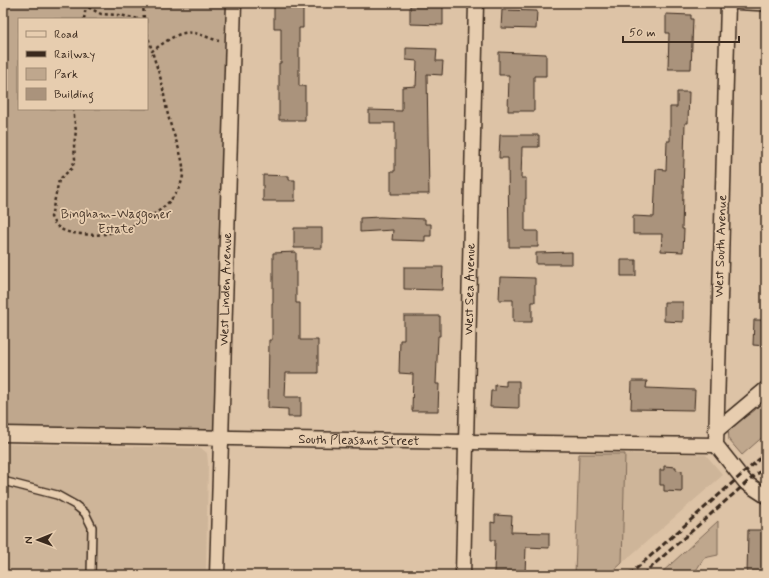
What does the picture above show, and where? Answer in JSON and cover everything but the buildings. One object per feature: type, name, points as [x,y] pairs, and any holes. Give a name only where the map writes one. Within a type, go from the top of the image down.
[{"type":"street","name":"West Linden Avenue","points":[[217,575],[234,3]]},
{"type":"street","name":"West Sea Avenue","points":[[463,575],[476,3]]},
{"type":"street","name":"West South Avenue","points":[[716,438],[728,4]]},
{"type":"street","points":[[766,390],[716,438],[746,483],[766,496]]},
{"type":"street","name":"South Pleasant Street","points":[[3,434],[466,442],[716,438]]},
{"type":"lane","points":[[728,4],[766,7]]},
{"type":"lane","points":[[3,481],[57,495],[75,505],[85,513],[92,527],[91,575]]},
{"type":"path","points":[[143,3],[144,18]]},
{"type":"path","points":[[84,18],[86,4],[100,14],[119,15],[134,18]]},
{"type":"path","points":[[152,51],[183,33],[198,34],[233,46]]},
{"type":"path","points":[[73,110],[76,131],[74,145],[75,159],[72,168],[59,180],[51,217],[53,222],[61,230],[68,233],[104,234],[131,227],[145,220],[171,202],[183,176],[182,161],[169,120],[162,83],[148,37]]},
{"type":"shaded area","points":[[3,444],[201,448],[207,453],[208,463],[206,575],[3,575]]},
{"type":"shaded area","points":[[625,454],[706,455],[723,475],[622,563]]},
{"type":"green space","name":"Bingham-Waggoner Estate","points":[[3,3],[234,3],[222,438],[3,433]]},
{"type":"green space","points":[[766,399],[766,434],[742,455],[729,440],[728,428],[754,411]]},
{"type":"green space","points":[[579,454],[625,454],[622,563],[609,575],[575,575]]},
{"type":"green space","points":[[718,521],[718,555],[704,558],[695,572],[695,575],[659,575]]},
{"type":"railway","points":[[629,575],[766,453]]},
{"type":"railway","points":[[642,575],[766,467]]}]
